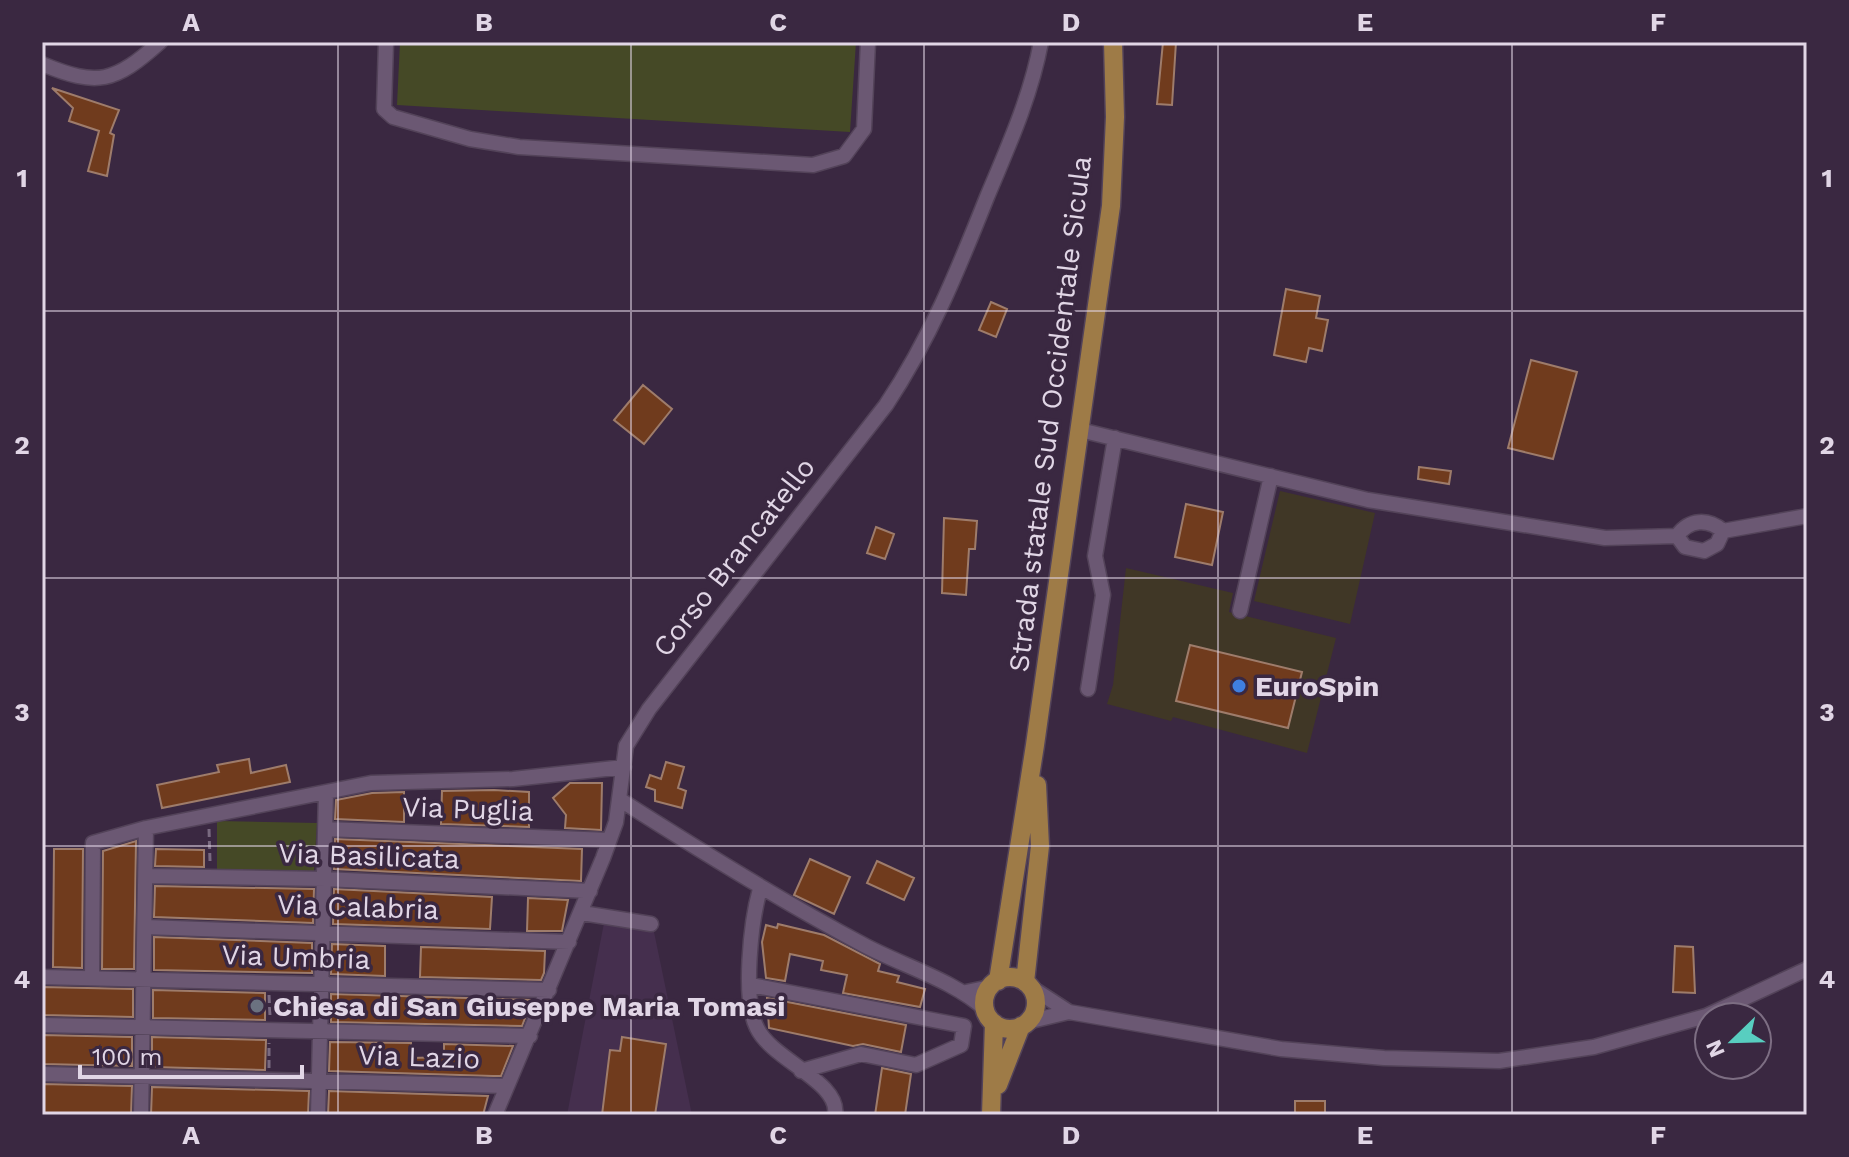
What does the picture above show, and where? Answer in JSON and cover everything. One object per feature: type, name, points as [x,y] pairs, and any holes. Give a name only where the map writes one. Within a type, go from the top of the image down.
[{"type":"main road","name":"Strada statale Sud Occidentale Sicula","points":[[991,1115],[994,1095],[990,1016],[994,984],[1035,745],[1111,206],[1115,117],[1113,42]]},
{"type":"main road","name":"Strada statale Sud Occidentale Sicula","points":[[994,1095],[1024,1024],[1036,1004],[1027,984],[1040,846],[1035,745]]},
{"type":"main road","points":[[994,984],[1014,978],[1027,984]]},
{"type":"main road","points":[[990,1016],[1006,1028],[1024,1024]]},
{"type":"street","points":[[42,64],[71,76],[92,80],[111,76],[139,60],[160,42]]},
{"type":"street","points":[[386,42],[384,109],[393,117],[470,139],[519,147],[813,165],[844,156],[864,129],[868,42]]},
{"type":"street","name":"Corso Brancatello","points":[[495,1115],[582,913],[609,840],[619,799],[626,746],[649,709],[886,405],[914,364],[939,317],[1016,127],[1041,42]]},
{"type":"street","points":[[1080,430],[1368,500],[1605,538],[1677,536],[1686,527],[1698,522],[1712,524],[1723,531],[1807,516]]},
{"type":"street","points":[[1088,689],[1103,595],[1095,556],[1115,438]]},
{"type":"street","points":[[1240,611],[1271,476]]},
{"type":"street","points":[[1677,536],[1685,547],[1704,551],[1717,544],[1723,531]]},
{"type":"street","points":[[92,978],[93,843],[209,814],[371,783],[513,779],[624,767]]},
{"type":"street","points":[[318,1115],[326,792]]},
{"type":"street","points":[[619,799],[760,889],[880,954],[966,992],[990,1016]]},
{"type":"street","points":[[141,1115],[146,828]]},
{"type":"street","name":"Via Puglia","points":[[325,829],[609,840]]},
{"type":"street","name":"Via Basilicata","points":[[146,876],[324,879],[590,891]]},
{"type":"street","points":[[760,889],[754,910],[750,1012],[758,1031],[771,1049],[829,1093],[837,1107],[835,1115]]},
{"type":"street","points":[[582,913],[651,924]]},
{"type":"street","name":"Via Calabria","points":[[145,927],[569,942]]},
{"type":"street","points":[[1027,984],[1069,1012],[1281,1049],[1384,1058],[1499,1061],[1594,1047],[1706,1016],[1807,969]]},
{"type":"street","name":"Via Umbria","points":[[42,977],[549,990]]},
{"type":"street","points":[[966,992],[994,984]]},
{"type":"street","points":[[751,985],[964,1026],[961,1045],[922,1064],[861,1054],[801,1071]]},
{"type":"street","points":[[1024,1024],[1069,1012]]},
{"type":"street","points":[[42,1025],[530,1036]]},
{"type":"street","name":"Via Lazio","points":[[42,1074],[507,1086]]},
{"type":"path","points":[[209,814],[210,877]]},
{"type":"shaded area","points":[[1280,491],[1375,513],[1350,624],[1254,601]]},
{"type":"shaded area","points":[[1126,568],[1233,593],[1229,612],[1336,638],[1307,753],[1173,717],[1171,721],[1107,704],[1113,685]]},
{"type":"shaded area","points":[[604,923],[654,932],[692,1115],[567,1115]]},
{"type":"green space","points":[[400,42],[856,42],[850,132],[397,105]]},
{"type":"green space","points":[[217,821],[317,823],[314,871],[217,869]]},
{"type":"building","points":[[1163,42],[1176,42],[1172,105],[1157,104]]},
{"type":"building","points":[[52,88],[119,110],[110,133],[114,135],[107,176],[88,171],[99,131],[69,121],[73,108]]},
{"type":"building","points":[[1286,289],[1320,296],[1316,318],[1328,320],[1322,351],[1309,348],[1306,362],[1274,355]]},
{"type":"building","points":[[991,302],[1007,309],[996,337],[979,330]]},
{"type":"building","points":[[1531,360],[1577,372],[1553,459],[1508,448]]},
{"type":"building","points":[[643,385],[672,409],[644,444],[614,420]]},
{"type":"building","points":[[1419,467],[1451,471],[1449,484],[1418,479]]},
{"type":"building","points":[[1186,504],[1223,512],[1212,565],[1175,557]]},
{"type":"building","points":[[944,518],[977,521],[975,549],[969,549],[966,595],[942,593]]},
{"type":"building","points":[[876,527],[894,534],[885,559],[867,553]]},
{"type":"building","name":"EuroSpin","points":[[1190,645],[1302,672],[1288,728],[1176,701]]},
{"type":"building","points":[[249,759],[251,773],[286,765],[290,782],[162,808],[157,785],[219,772],[217,765]]},
{"type":"building","points":[[666,762],[684,767],[678,788],[686,791],[682,808],[655,801],[655,790],[646,787],[650,775],[661,779]]},
{"type":"building","points":[[570,783],[602,783],[601,830],[565,828],[566,815],[553,798]]},
{"type":"building","points":[[442,791],[529,792],[529,827],[441,824]]},
{"type":"building","points":[[404,792],[404,822],[335,819],[336,800],[372,793]]},
{"type":"building","points":[[335,839],[582,849],[581,881],[334,869]]},
{"type":"building","points":[[136,841],[134,969],[102,969],[103,851]]},
{"type":"building","points":[[54,849],[83,849],[82,968],[53,967]]},
{"type":"building","points":[[156,849],[204,850],[204,867],[155,866]]},
{"type":"building","points":[[810,859],[850,877],[834,914],[794,895]]},
{"type":"building","points":[[877,861],[914,878],[904,900],[867,883]]},
{"type":"building","points":[[155,886],[314,889],[313,923],[154,917]]},
{"type":"building","points":[[334,889],[492,897],[490,929],[333,924]]},
{"type":"building","points":[[528,898],[568,900],[562,931],[527,931]]},
{"type":"building","points":[[778,924],[824,935],[880,964],[878,971],[899,976],[897,982],[925,989],[920,1007],[843,993],[847,975],[821,970],[823,961],[790,954],[785,981],[766,978],[762,942],[766,925],[777,928]]},
{"type":"building","points":[[154,937],[312,943],[312,973],[154,970]]},
{"type":"building","points":[[332,944],[385,946],[385,976],[331,974]]},
{"type":"building","points":[[1675,946],[1693,947],[1695,993],[1673,992]]},
{"type":"building","points":[[421,947],[545,951],[544,973],[541,980],[420,977]]},
{"type":"building","points":[[42,987],[133,989],[133,1017],[42,1015]]},
{"type":"building","points":[[153,990],[265,993],[265,1020],[153,1018]]},
{"type":"building","points":[[331,994],[532,1000],[522,1026],[331,1022]]},
{"type":"building","points":[[767,998],[906,1025],[901,1052],[863,1044],[853,1046],[769,1028]]},
{"type":"building","points":[[42,1035],[132,1037],[132,1066],[42,1064]]},
{"type":"building","points":[[152,1037],[266,1040],[265,1070],[152,1067]]},
{"type":"building","points":[[622,1037],[666,1044],[655,1115],[602,1115],[610,1050],[620,1051]]},
{"type":"building","points":[[330,1042],[411,1043],[412,1058],[444,1057],[444,1044],[513,1046],[501,1076],[493,1076],[329,1071]]},
{"type":"building","points":[[882,1068],[911,1074],[905,1115],[875,1115]]},
{"type":"building","points":[[42,1084],[132,1086],[131,1115],[42,1114]]},
{"type":"building","points":[[152,1087],[309,1091],[308,1115],[151,1115]]},
{"type":"building","points":[[329,1091],[488,1096],[483,1115],[328,1115]]},
{"type":"building","points":[[1295,1101],[1325,1101],[1325,1115],[1295,1115]]},
{"type":"place","name":"EuroSpin","points":[[1239,686]]},
{"type":"place","name":"Chiesa di San Giuseppe Maria Tomasi","points":[[257,1006]]}]
